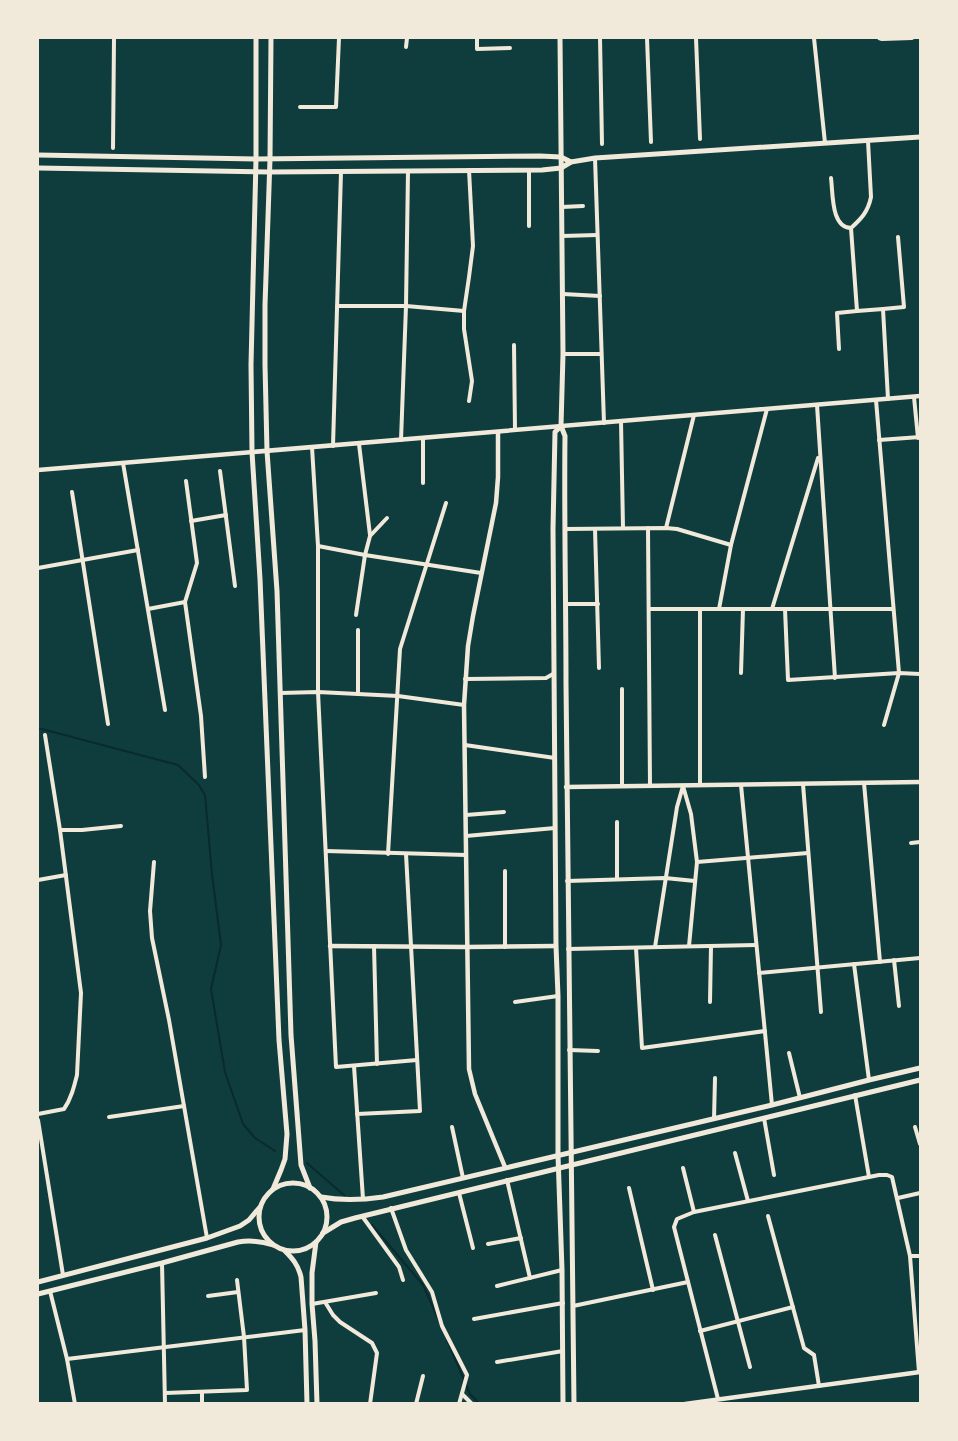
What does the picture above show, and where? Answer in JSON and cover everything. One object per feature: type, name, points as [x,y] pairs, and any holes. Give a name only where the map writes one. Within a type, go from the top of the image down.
[{"type":"main road","points":[[256,38],[256,159],[251,365],[252,452],[260,579],[279,1040],[287,1134],[285,1159],[273,1189]]},
{"type":"main road","points":[[271,38],[265,305],[267,451],[277,591],[293,1066],[301,1165],[310,1188]]},
{"type":"main road","points":[[560,38],[563,294],[561,426],[565,436],[566,787],[574,1404]]},
{"type":"main road","points":[[38,168],[255,172],[529,170],[561,168],[571,162],[595,158],[921,137]]},
{"type":"main road","points":[[38,155],[256,159],[540,156],[561,157],[571,162]]},
{"type":"main road","points":[[377,171],[378,158]]},
{"type":"main road","points":[[251,365],[265,365]]},
{"type":"main road","points":[[561,426],[555,432],[553,529],[558,1168],[563,1303],[563,1404]]},
{"type":"main road","points":[[554,709],[566,709]]},
{"type":"main road","points":[[268,778],[283,777]]},
{"type":"main road","points":[[555,856],[567,856]]},
{"type":"main road","points":[[38,1282],[207,1238],[240,1226],[249,1220],[273,1189],[282,1184],[301,1184],[321,1197],[334,1200],[383,1197],[921,1068]]},
{"type":"main road","points":[[869,1080],[872,1092]]},
{"type":"main road","points":[[323,1233],[341,1222],[392,1208],[921,1080]]},
{"type":"main road","points":[[283,1250],[306,1249],[323,1233],[327,1215],[321,1197]]},
{"type":"main road","points":[[260,1207],[258,1217],[260,1228],[273,1245]]},
{"type":"main road","points":[[38,1294],[238,1242],[250,1240],[273,1245],[294,1260],[299,1269],[305,1330],[307,1404]]},
{"type":"main road","points":[[316,1242],[312,1273],[312,1304],[317,1404]]},
{"type":"street","points":[[113,147],[114,38]]},
{"type":"street","points":[[300,107],[336,107],[339,38]]},
{"type":"street","points":[[406,47],[407,38]]},
{"type":"street","points":[[477,38],[477,49],[510,48]]},
{"type":"street","points":[[600,38],[602,144]]},
{"type":"street","points":[[648,38],[651,142]]},
{"type":"street","points":[[696,38],[700,139]]},
{"type":"street","points":[[814,38],[825,143]]},
{"type":"street","points":[[879,38],[912,38]]},
{"type":"street","points":[[857,311],[851,228],[868,210],[870,203],[868,141]]},
{"type":"street","points":[[595,158],[604,423]]},
{"type":"street","points":[[469,170],[473,246],[464,311],[464,329],[472,381],[469,401]]},
{"type":"street","points":[[529,170],[529,226]]},
{"type":"street","points":[[401,440],[408,171]]},
{"type":"street","points":[[333,446],[341,172]]},
{"type":"street","points":[[831,178],[838,221],[841,226],[851,228]]},
{"type":"street","points":[[561,207],[583,206]]},
{"type":"street","points":[[562,236],[597,236]]},
{"type":"street","points":[[839,349],[837,313],[903,307],[898,237]]},
{"type":"street","points":[[563,294],[600,296]]},
{"type":"street","points":[[337,306],[405,306],[464,311]]},
{"type":"street","points":[[883,309],[888,399]]},
{"type":"street","points":[[514,345],[515,430]]},
{"type":"street","points":[[563,354],[602,354]]},
{"type":"street","points":[[38,471],[921,396]]},
{"type":"street","points":[[879,440],[919,437],[914,397]]},
{"type":"street","points":[[876,400],[899,673],[884,725]]},
{"type":"street","points":[[817,405],[835,678]]},
{"type":"street","points":[[719,609],[731,545],[767,409]]},
{"type":"street","points":[[666,528],[694,415]]},
{"type":"street","points":[[621,422],[623,528]]},
{"type":"street","points":[[498,432],[496,503],[468,646],[464,705],[469,1069],[476,1094],[505,1167]]},
{"type":"street","points":[[423,438],[423,483]]},
{"type":"street","points":[[356,615],[370,536],[359,444]]},
{"type":"street","points":[[312,447],[318,546],[318,692],[336,1068],[417,1060]]},
{"type":"street","points":[[772,609],[820,453]]},
{"type":"street","points":[[123,463],[165,710]]},
{"type":"street","points":[[220,471],[235,586]]},
{"type":"street","points":[[186,481],[197,563],[185,602],[201,716],[205,777]]},
{"type":"street","points":[[72,492],[108,724]]},
{"type":"street","points":[[388,854],[400,649],[446,503]]},
{"type":"street","points":[[191,521],[226,515]]},
{"type":"street","points":[[370,536],[387,518]]},
{"type":"street","points":[[648,528],[650,786]]},
{"type":"street","points":[[564,529],[677,529],[731,545]]},
{"type":"street","points":[[596,529],[599,668]]},
{"type":"street","points":[[318,546],[481,573]]},
{"type":"street","points":[[38,568],[138,550]]},
{"type":"street","points":[[148,609],[185,602]]},
{"type":"street","points":[[566,604],[598,604]]},
{"type":"street","points":[[649,609],[893,609]]},
{"type":"street","points":[[700,609],[700,785]]},
{"type":"street","points":[[741,673],[743,609]]},
{"type":"street","points":[[785,609],[788,680],[899,673],[921,674]]},
{"type":"street","points":[[357,630],[358,694]]},
{"type":"street","points":[[465,679],[546,678],[554,673]]},
{"type":"street","points":[[622,689],[622,786]]},
{"type":"street","points":[[280,693],[318,692],[398,696],[464,705]]},
{"type":"street","points":[[38,1114],[64,1109],[69,1102],[77,1075],[81,993],[45,735]]},
{"type":"street","points":[[465,745],[556,759]]},
{"type":"street","points":[[566,787],[921,782]]},
{"type":"street","points":[[864,783],[880,962]]},
{"type":"street","points":[[803,784],[821,1012]]},
{"type":"street","points":[[741,785],[772,1105]]},
{"type":"street","points":[[683,786],[691,814],[697,862],[689,946]]},
{"type":"street","points":[[655,947],[677,807],[683,786]]},
{"type":"street","points":[[466,815],[504,812]]},
{"type":"street","points":[[617,822],[617,879]]},
{"type":"street","points":[[60,830],[121,826]]},
{"type":"street","points":[[466,836],[555,828]]},
{"type":"street","points":[[910,843],[921,842]]},
{"type":"street","points":[[326,851],[466,855]]},
{"type":"street","points":[[697,862],[808,853]]},
{"type":"street","points":[[357,1114],[420,1112],[406,854]]},
{"type":"street","points":[[154,862],[150,911],[152,938],[207,1238]]},
{"type":"street","points":[[505,871],[505,947]]},
{"type":"street","points":[[38,880],[66,875]]},
{"type":"street","points":[[567,881],[665,878],[695,881]]},
{"type":"street","points":[[568,949],[756,945]]},
{"type":"street","points":[[330,946],[556,946]]},
{"type":"street","points":[[374,946],[377,1064]]},
{"type":"street","points":[[710,1002],[711,946]]},
{"type":"street","points":[[636,948],[642,1048],[765,1031]]},
{"type":"street","points":[[759,973],[921,958]]},
{"type":"street","points":[[894,960],[899,1006]]},
{"type":"street","points":[[854,964],[869,1080]]},
{"type":"street","points":[[515,1002],[558,996]]},
{"type":"street","points":[[569,1050],[598,1051]]},
{"type":"street","points":[[789,1053],[800,1098]]},
{"type":"street","points":[[354,1066],[363,1200]]},
{"type":"street","points":[[714,1119],[715,1078]]},
{"type":"street","points":[[855,1095],[869,1177]]},
{"type":"street","points":[[109,1118],[184,1106]]},
{"type":"street","points":[[764,1118],[774,1175]]},
{"type":"street","points":[[38,1120],[63,1275]]},
{"type":"street","points":[[452,1127],[464,1179]]},
{"type":"street","points":[[915,1127],[921,1144]]},
{"type":"street","points":[[735,1153],[748,1201]]},
{"type":"street","points":[[683,1168],[694,1212]]},
{"type":"street","points":[[686,1404],[920,1372],[918,1314],[910,1256],[892,1177],[887,1175],[869,1177],[694,1212],[677,1219],[674,1227],[718,1399]]},
{"type":"street","points":[[507,1180],[530,1278]]},
{"type":"street","points":[[629,1188],[653,1290]]},
{"type":"street","points":[[459,1192],[473,1248]]},
{"type":"street","points":[[898,1198],[921,1193]]},
{"type":"street","points":[[392,1208],[406,1250],[432,1292],[442,1326],[467,1375],[459,1404]]},
{"type":"street","points":[[362,1216],[399,1267],[403,1280]]},
{"type":"street","points":[[768,1216],[804,1348],[814,1355],[819,1386]]},
{"type":"street","points":[[715,1235],[750,1367]]},
{"type":"street","points":[[488,1244],[520,1238]]},
{"type":"street","points":[[910,1256],[921,1256]]},
{"type":"street","points":[[162,1263],[165,1404]]},
{"type":"street","points":[[497,1286],[562,1270]]},
{"type":"street","points":[[165,1393],[247,1390],[244,1337],[237,1280]]},
{"type":"street","points":[[573,1306],[688,1282]]},
{"type":"street","points":[[50,1291],[67,1359],[75,1404]]},
{"type":"street","points":[[208,1296],[238,1292]]},
{"type":"street","points":[[312,1304],[376,1293]]},
{"type":"street","points":[[325,1302],[340,1322],[372,1344],[378,1353],[370,1404]]},
{"type":"street","points":[[474,1318],[563,1303]]},
{"type":"street","points":[[700,1331],[793,1307]]},
{"type":"street","points":[[67,1359],[305,1330]]},
{"type":"street","points":[[497,1362],[563,1351]]},
{"type":"street","points":[[416,1404],[423,1376]]},
{"type":"street","points":[[202,1392],[202,1404]]},
{"type":"street","points":[[462,1394],[472,1404]]},
{"type":"waterway","points":[[38,728],[178,765],[198,784],[205,795],[221,945],[211,989],[225,1072],[243,1124],[255,1138],[275,1151]]},
{"type":"waterway","points":[[307,1163],[345,1196]]},
{"type":"waterway","points":[[372,1225],[423,1285],[439,1321]]},
{"type":"waterway","points":[[447,1340],[470,1394],[480,1404]]}]
